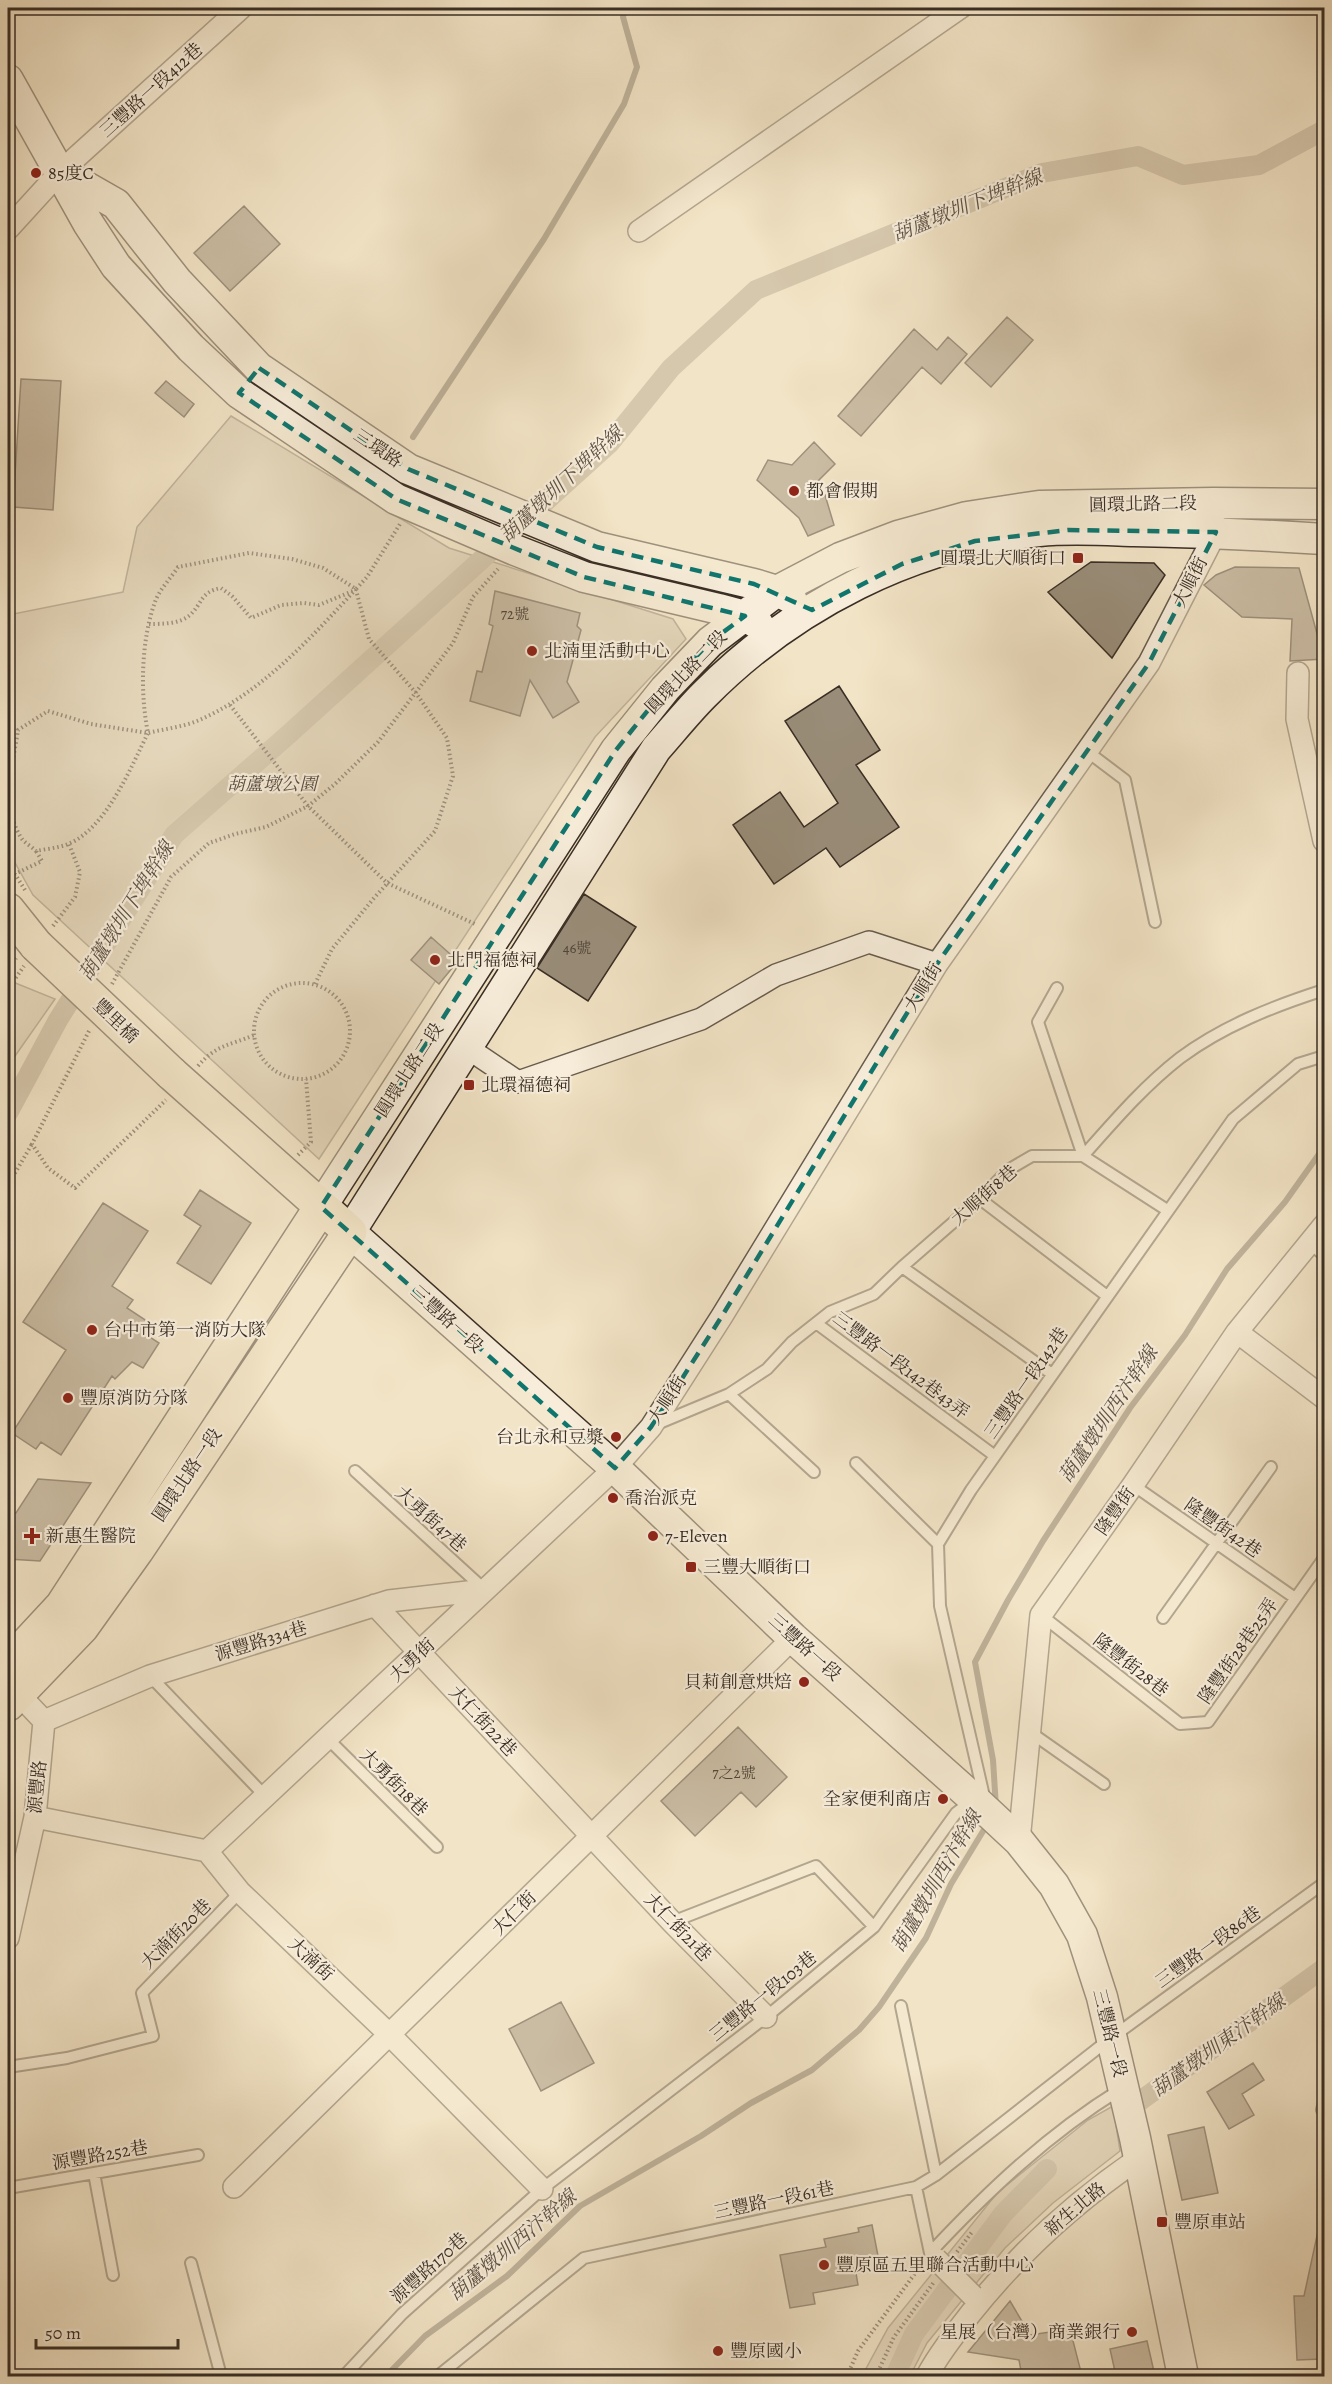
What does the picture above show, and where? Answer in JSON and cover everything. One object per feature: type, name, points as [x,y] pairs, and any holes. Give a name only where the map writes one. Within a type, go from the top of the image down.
[{"type":"main road","name":"豐里橋","points":[[9,917],[177,1079]]},
{"type":"main road","name":"三豐路一段","points":[[177,1079],[350,1232]]},
{"type":"main road","name":"圓環北路一段","points":[[10,1686],[321,1207]]},
{"type":"main road","name":"圓環北路一段","points":[[10,1686],[82,1627],[150,1532],[350,1232]]},
{"type":"street","name":"三豐路一段412巷","points":[[8,229],[60,172],[242,8]]},
{"type":"street","points":[[639,231],[960,8]]},
{"type":"street","name":"三環路","points":[[8,81],[88,223],[116,266],[191,348],[239,393],[396,499],[584,577],[745,616],[777,634]]},
{"type":"street","name":"三環路","points":[[60,172],[116,204],[177,281],[259,368],[408,469],[597,547],[777,591],[812,610]]},
{"type":"street","points":[[239,393],[259,368]]},
{"type":"street","points":[[1213,503],[1216,532]]},
{"type":"street","name":"圓環北路二段","points":[[321,1207],[616,750],[665,688],[710,642],[777,591],[869,546],[924,528],[968,517],[1039,506],[1324,504]]},
{"type":"street","name":"圓環北路二段","points":[[350,1232],[656,750],[704,695],[754,650],[812,610],[867,579],[902,564],[975,541],[1068,530],[1216,532],[1324,538]]},
{"type":"street","name":"大順街","points":[[615,1468],[651,1427],[722,1316],[937,964],[1149,663],[1216,532]]},
{"type":"street","points":[[1298,673],[1297,719],[1324,841]]},
{"type":"street","points":[[466,1047],[518,1082],[701,1019],[776,975],[869,942],[937,964]]},
{"type":"street","name":"隆豐街","points":[[1019,1841],[1041,1615],[1237,1332],[1317,1249],[1324,1225]]},
{"type":"street","name":"三豐路一段","points":[[350,1232],[615,1468],[793,1638],[975,1800],[1019,1841],[1054,1885],[1082,1935],[1102,1997],[1124,2088],[1183,2376]]},
{"type":"street","points":[[1237,1332],[1324,1398]]},
{"type":"street","name":"大勇街","points":[[207,1851],[615,1468]]},
{"type":"street","name":"源豐路334巷","points":[[44,1721],[150,1676],[375,1605],[389,1601],[485,1590]]},
{"type":"street","name":"大仁街22巷","points":[[375,1605],[592,1836]]},
{"type":"street","name":"大仁街","points":[[234,2187],[793,1638]]},
{"type":"street","points":[[10,1686],[44,1721]]},
{"type":"street","name":"源豐路","points":[[8,1938],[35,1817],[44,1721]]},
{"type":"street","points":[[35,1817],[207,1851]]},
{"type":"street","name":"大仁街21巷","points":[[592,1836],[672,1922],[766,2017]]},
{"type":"street","name":"大湳街","points":[[207,1851],[240,1892],[390,2035],[542,2189]]},
{"type":"street","name":"新生北路","points":[[927,2376],[939,2354],[976,2300],[1053,2225],[1138,2159]]},
{"type":"street","points":[[933,2256],[976,2300]]},
{"type":"lane","points":[[1088,752],[1125,780],[1155,922]]},
{"type":"lane","points":[[1057,987],[1038,1022],[1083,1156],[1167,1210]]},
{"type":"lane","points":[[1083,1156],[1134,1098],[1181,1058],[1245,1019],[1324,990]]},
{"type":"lane","name":"三豐路一段142巷","points":[[938,1544],[995,1456],[1233,1119],[1298,1064],[1324,1056]]},
{"type":"lane","name":"大順街8巷","points":[[651,1427],[729,1394],[767,1369],[792,1342],[830,1312],[874,1294],[980,1199],[1008,1170],[1032,1156],[1083,1156]]},
{"type":"lane","points":[[980,1199],[1107,1296]]},
{"type":"lane","points":[[902,1267],[1052,1374]]},
{"type":"lane","name":"三豐路一段142巷43弄","points":[[816,1323],[995,1456]]},
{"type":"lane","points":[[729,1394],[814,1472]]},
{"type":"lane","points":[[856,1463],[938,1544],[940,1606],[983,1792],[975,1800]]},
{"type":"lane","points":[[1163,1618],[1271,1467]]},
{"type":"lane","name":"大勇街47巷","points":[[355,1472],[485,1590]]},
{"type":"lane","name":"隆豐街42巷","points":[[1133,1485],[1294,1598]]},
{"type":"lane","name":"隆豐街28巷25弄","points":[[1208,1722],[1324,1558]]},
{"type":"lane","name":"隆豐街28巷","points":[[1041,1615],[1180,1724],[1208,1722]]},
{"type":"lane","points":[[150,1676],[266,1797]]},
{"type":"lane","points":[[1029,1732],[1104,1784]]},
{"type":"lane","name":"大勇街18巷","points":[[328,1739],[437,1847]]},
{"type":"lane","name":"三豐路一段103巷","points":[[542,2189],[766,2017],[874,1927],[956,1813],[975,1800]]},
{"type":"lane","points":[[672,1922],[816,1866],[874,1927]]},
{"type":"lane","name":"三豐路一段86巷","points":[[1111,2038],[1324,1883]]},
{"type":"lane","name":"大湳街20巷","points":[[8,2067],[67,2058],[153,2036],[142,1993],[240,1892]]},
{"type":"lane","points":[[902,2006],[936,2175]]},
{"type":"lane","name":"三豐路一段61巷","points":[[438,2376],[584,2258],[916,2187],[936,2175],[1111,2038]]},
{"type":"lane","points":[[933,2256],[995,2185],[1037,2148],[1088,2109],[1124,2088]]},
{"type":"lane","name":"源豐路252巷","points":[[8,2188],[198,2155]]},
{"type":"lane","points":[[94,2173],[113,2276]]},
{"type":"lane","points":[[916,2187],[933,2256]]},
{"type":"lane","name":"源豐路170巷","points":[[344,2376],[402,2314],[542,2189]]},
{"type":"lane","points":[[191,2263],[221,2376]]},
{"type":"path","points":[[315,984],[332,949],[387,883],[435,831],[453,776],[447,738],[416,693],[369,639],[356,589],[323,568],[292,559],[249,553],[178,567],[155,600],[144,643],[142,706],[148,733],[108,808],[88,831],[69,844],[36,851],[22,840],[13,818],[8,795],[18,730],[48,711],[91,724],[148,733],[195,722],[230,705],[308,642],[356,589],[367,578],[412,506]]},
{"type":"path","points":[[107,995],[171,877],[209,843],[266,827],[308,806],[335,784],[378,742],[416,693],[453,643],[473,597],[515,550]]},
{"type":"path","points":[[149,624],[166,624],[189,615],[203,596],[211,590],[221,588],[232,596],[250,618],[281,605],[304,603],[319,605],[356,589]]},
{"type":"path","points":[[230,705],[308,806],[387,883],[496,934]]},
{"type":"path","points":[[69,844],[80,872],[75,897]]},
{"type":"path","points":[[315,984],[330,992],[342,1003],[349,1019],[351,1035],[346,1052],[336,1066],[323,1075],[306,1079],[291,1078],[277,1073],[265,1063],[257,1050],[254,1035],[255,1020],[260,1006],[270,995],[291,985],[315,984]]},
{"type":"path","points":[[8,1185],[32,1144],[91,1026]]},
{"type":"path","points":[[32,1144],[48,1168],[75,1188],[177,1079],[225,1044],[254,1035]]},
{"type":"path","points":[[280,1172],[311,1142],[306,1079]]},
{"type":"path","points":[[847,2376],[858,2351],[933,2256]]},
{"type":"highlighted area","points":[[259,368],[408,469],[597,547],[754,584],[812,610],[902,564],[975,541],[1068,530],[1216,532],[1149,663],[937,964],[722,1316],[651,1427],[615,1468],[321,1207],[616,750],[665,689],[710,642],[745,616],[584,577],[396,499],[239,393]]},
{"type":"green space","name":"葫蘆墩公園","points":[[231,416],[449,548],[673,619],[686,639],[595,737],[319,1159],[33,895],[8,850],[8,615],[123,592],[137,527]]},
{"type":"green space","points":[[8,980],[55,999],[8,1066]]},
{"type":"green space","points":[[1113,2106],[1120,2151],[1053,2203],[1005,2248],[927,2343],[910,2376],[862,2376],[888,2328],[998,2192],[1088,2120]]},
{"type":"building","points":[[244,206],[280,244],[230,291],[194,253]]},
{"type":"building","points":[[1007,317],[1033,340],[991,387],[965,363]]},
{"type":"building","points":[[914,329],[937,350],[948,337],[967,354],[941,384],[922,367],[861,436],[838,416]]},
{"type":"building","points":[[21,379],[61,381],[53,510],[13,507]]},
{"type":"building","points":[[166,381],[194,404],[184,417],[155,393]]},
{"type":"building","name":"都會假期","points":[[814,442],[835,464],[813,486],[825,495],[834,525],[808,536],[799,518],[757,480],[768,460],[792,465]]},
{"type":"building","points":[[1091,562],[1154,563],[1165,575],[1112,658],[1048,592]]},
{"type":"building","points":[[1235,567],[1299,568],[1324,659],[1290,661],[1292,619],[1242,617],[1204,585],[1216,575]]},
{"type":"building","name":"北湳里活動中心","points":[[495,591],[580,613],[577,626],[581,630],[567,682],[579,702],[553,718],[530,680],[520,716],[470,701],[477,671],[482,672],[493,626],[489,624]]},
{"type":"building","points":[[839,686],[880,750],[856,765],[899,827],[840,867],[826,848],[774,884],[733,825],[780,792],[804,827],[838,803],[785,721]]},
{"type":"building","points":[[584,894],[636,927],[588,1001],[537,968]]},
{"type":"building","name":"北門福德祠","points":[[431,937],[458,961],[439,984],[411,960]]},
{"type":"building","points":[[200,1190],[251,1223],[211,1284],[177,1263],[201,1226],[184,1215]]},
{"type":"building","name":"台中市第一消防大隊","points":[[103,1203],[148,1231],[112,1286],[133,1300],[127,1308],[150,1323],[148,1336],[159,1343],[143,1368],[132,1362],[115,1379],[112,1376],[61,1455],[41,1442],[36,1449],[12,1433],[66,1350],[23,1322]]},
{"type":"building","name":"新惠生醫院","points":[[38,1479],[91,1483],[40,1561],[8,1559],[8,1512],[16,1513]]},
{"type":"building","points":[[738,1727],[787,1777],[756,1807],[741,1792],[695,1836],[661,1801]]},
{"type":"building","points":[[561,2002],[594,2063],[541,2091],[509,2029]]},
{"type":"building","points":[[1253,2063],[1264,2080],[1242,2094],[1254,2115],[1229,2129],[1207,2092]]},
{"type":"building","points":[[1204,2127],[1218,2193],[1182,2200],[1168,2135]]},
{"type":"building","name":"豐原區五里聯合活動中心","points":[[872,2225],[878,2256],[865,2258],[867,2271],[856,2273],[858,2285],[813,2293],[815,2304],[790,2308],[780,2255],[826,2247],[824,2239],[859,2232],[858,2228]]},
{"type":"building","points":[[1318,2231],[1324,2232],[1324,2347],[1321,2347],[1322,2359],[1297,2360],[1294,2296],[1304,2296]]},
{"type":"building","points":[[1010,2301],[1030,2335],[1070,2329],[1082,2376],[1022,2376],[1019,2360],[968,2352]]},
{"type":"building","points":[[1147,2341],[1155,2376],[1116,2376],[1110,2349]]},
{"type":"waterway","points":[[413,437],[544,239],[624,104],[637,67],[623,17],[625,8]]},
{"type":"waterway","name":"葫蘆墩圳下埤幹線","points":[[8,1113],[58,1020],[174,835],[610,443],[671,368],[756,290],[1042,173],[1138,156],[1183,175],[1259,165],[1324,130]]},
{"type":"waterway","name":"葫蘆燉圳西汴幹線","points":[[996,1807],[993,1760],[975,1662],[1043,1541],[1130,1408],[1185,1335],[1227,1269],[1285,1202],[1324,1147]]},
{"type":"waterway","name":"葫蘆燉圳西汴幹線","points":[[386,2376],[425,2336],[507,2276],[580,2206],[701,2136],[751,2103],[812,2070],[859,2030],[879,2007],[926,1938],[951,1884],[988,1823]]},
{"type":"waterway","name":"葫蘆墩圳東汴幹線","points":[[1140,2101],[1324,1968]]},
{"type":"waterway","name":"葫蘆墩圳東汴幹線","points":[[895,2376],[914,2334],[1003,2214],[1047,2169]]},
{"type":"place","name":"85度C","points":[[36,173]]},
{"type":"place","name":"都會假期","points":[[794,491]]},
{"type":"place","name":"圓環北大順街口","points":[[1078,558]]},
{"type":"place","name":"北湳里活動中心","points":[[532,651]]},
{"type":"place","name":"北門福德祠","points":[[435,960]]},
{"type":"place","name":"北環福德祠","points":[[469,1085]]},
{"type":"place","name":"台中市第一消防大隊","points":[[92,1330]]},
{"type":"place","name":"豐原消防分隊","points":[[68,1398]]},
{"type":"place","name":"台北永和豆漿","points":[[616,1437]]},
{"type":"place","name":"喬治派克","points":[[613,1498]]},
{"type":"place","name":"新惠生醫院","points":[[32,1536]]},
{"type":"place","name":"7-Eleven","points":[[653,1536]]},
{"type":"place","name":"三豐大順街口","points":[[691,1567]]},
{"type":"place","name":"貝莉創意烘焙","points":[[804,1682]]},
{"type":"place","name":"全家便利商店","points":[[943,1799]]},
{"type":"place","name":"豐原車站","points":[[1162,2222]]},
{"type":"place","name":"豐原區五里聯合活動中心","points":[[824,2265]]},
{"type":"place","name":"星展（台灣）商業銀行","points":[[1132,2332]]},
{"type":"place","name":"豐原國小","points":[[718,2351]]}]
